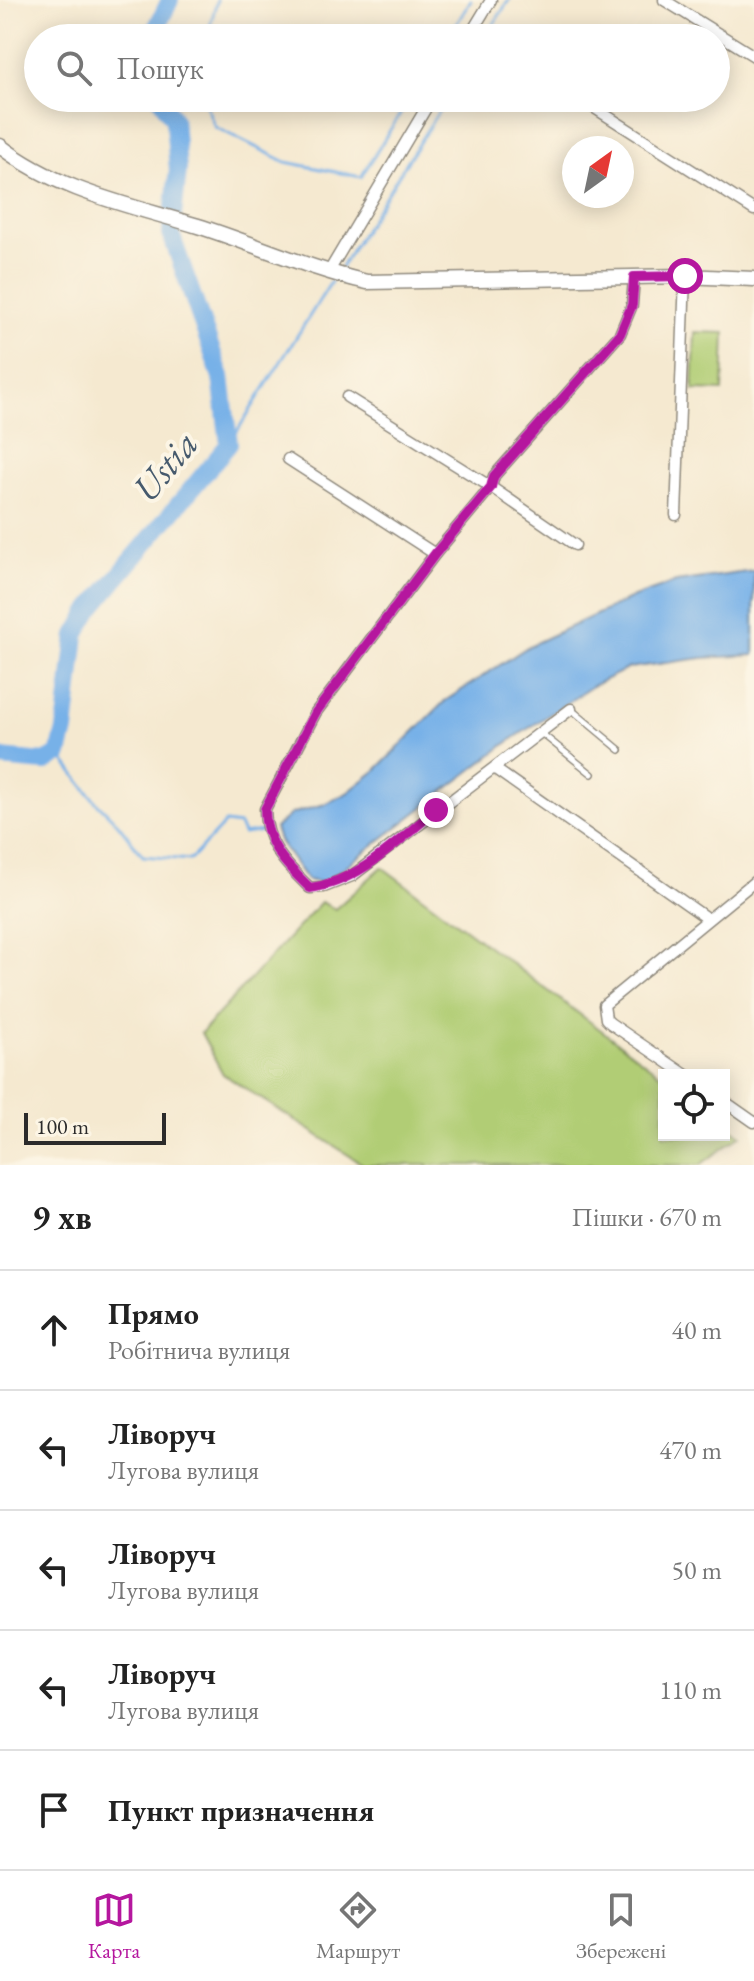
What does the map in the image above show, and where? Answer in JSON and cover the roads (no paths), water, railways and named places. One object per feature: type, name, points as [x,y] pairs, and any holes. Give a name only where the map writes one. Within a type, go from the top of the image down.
[{"type":"street","points":[[476,24],[491,0]]},
{"type":"street","points":[[664,0],[703,24]]},
{"type":"street","points":[[730,41],[754,56]]},
{"type":"street","points":[[328,273],[424,112]]},
{"type":"street","points":[[601,112],[754,210]]},
{"type":"street","points":[[0,146],[21,163],[45,176],[84,191],[328,273],[367,282],[685,276],[754,279]]},
{"type":"street","points":[[676,515],[685,276]]},
{"type":"street","points":[[571,709],[352,876],[324,887],[310,888],[272,845],[265,827],[265,809],[316,712],[435,554],[491,487],[494,476],[620,334],[632,305],[634,277]]},
{"type":"street","points":[[347,397],[491,487],[575,545]]},
{"type":"street","points":[[288,459],[435,554]]},
{"type":"street","points":[[495,769],[708,919]]},
{"type":"street","points":[[677,1069],[610,1023],[606,1019],[604,1005],[754,882]]},
{"type":"street","points":[[730,1105],[754,1122]]},
{"type":"lane","points":[[571,709],[620,750]]},
{"type":"lane","points":[[540,732],[592,774]]},
{"type":"water","points":[[754,571],[754,655],[629,668],[594,685],[511,740],[324,883],[307,880],[279,841],[275,828],[291,814],[325,804],[347,793],[375,771],[445,701],[529,646],[634,597],[676,582]]},
{"type":"waterway","name":"Ustia","points":[[158,24],[170,0]]},
{"type":"waterway","points":[[211,24],[217,0]]},
{"type":"waterway","points":[[456,24],[471,0]]},
{"type":"waterway","points":[[494,24],[509,0]]},
{"type":"waterway","name":"Ustia","points":[[0,758],[45,762],[59,754],[65,730],[76,635],[91,609],[229,444],[221,377],[171,234],[178,170],[174,120],[169,112]]},
{"type":"waterway","points":[[209,112],[215,127],[286,162],[361,177],[401,112]]},
{"type":"waterway","points":[[341,267],[438,112]]},
{"type":"waterway","points":[[229,444],[331,282]]},
{"type":"waterway","points":[[59,754],[143,856],[190,860],[225,823],[239,825],[243,834],[263,831]]}]
